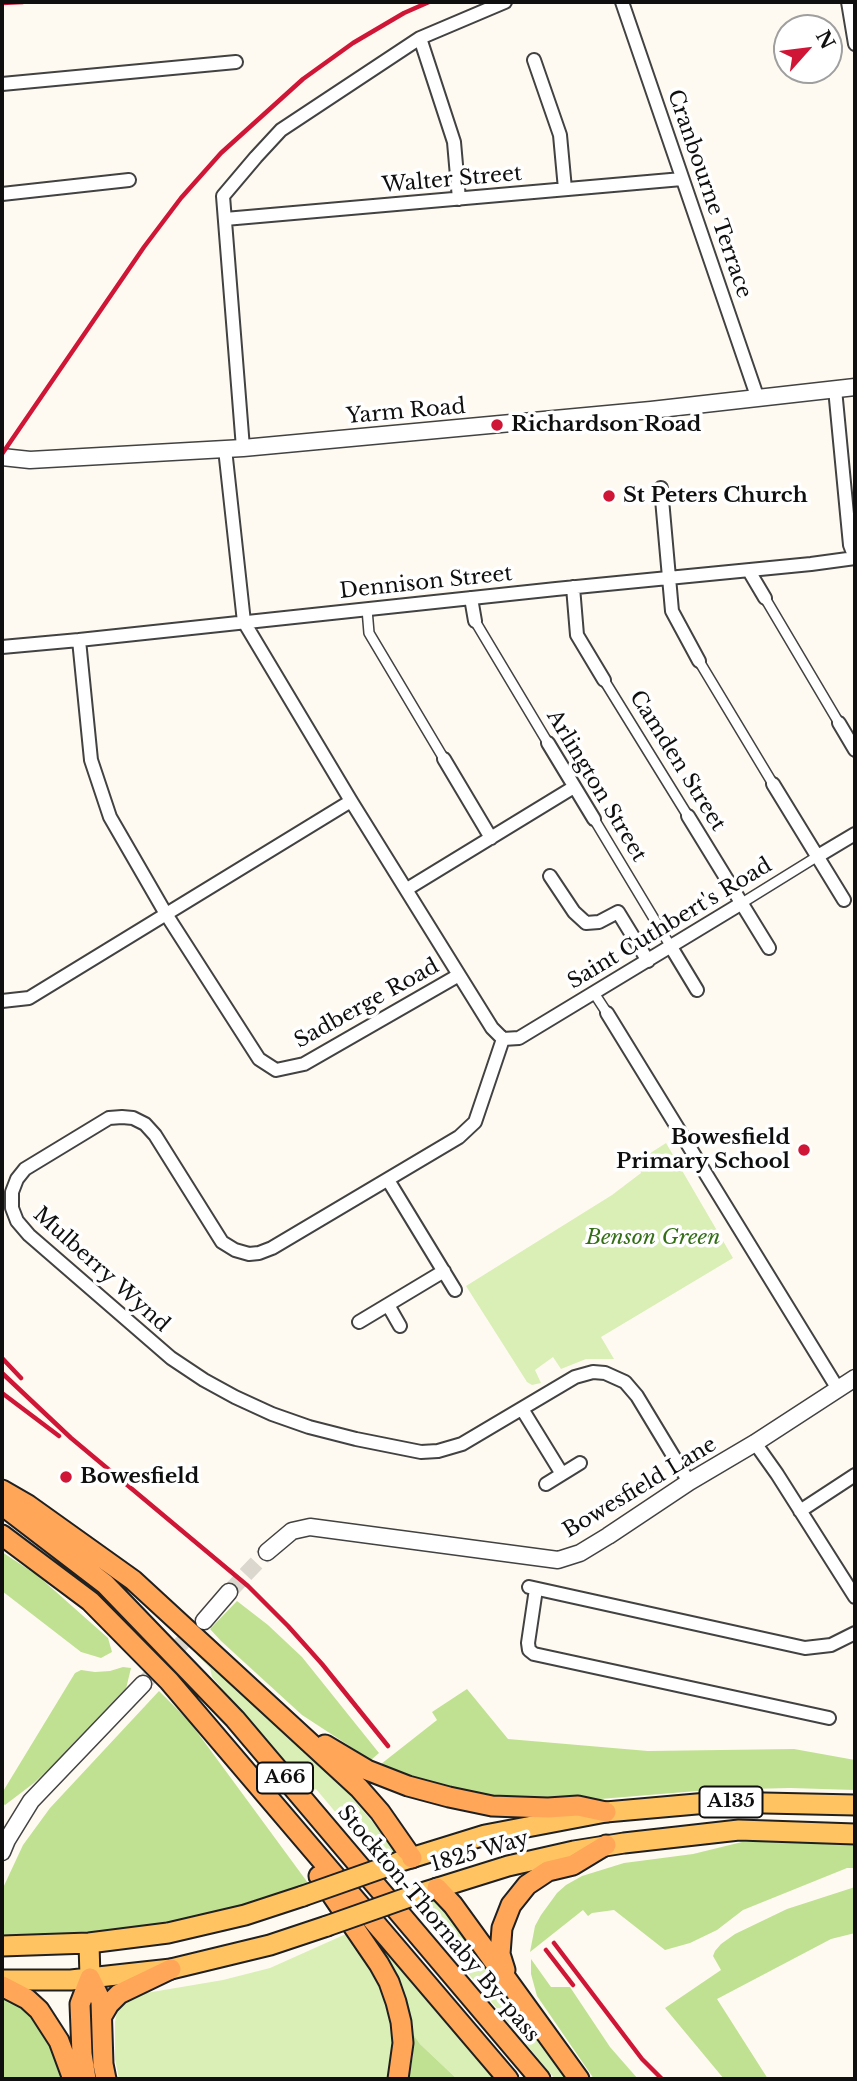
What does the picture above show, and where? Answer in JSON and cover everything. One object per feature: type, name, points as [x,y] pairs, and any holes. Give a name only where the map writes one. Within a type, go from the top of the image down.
[{"type":"highway","name":"A66","points":[[2,1490],[28,1505],[133,1580],[294,1727],[359,1788],[380,1812],[403,1861]]},
{"type":"highway","name":"Stockton-Thornaby By-pass","points":[[2,1505],[105,1584],[235,1719],[540,2079]]},
{"type":"highway","name":"A66","points":[[2,1535],[90,1601],[169,1681],[508,2079]]},
{"type":"highway","points":[[294,1727],[367,1770],[408,1786],[492,1806],[578,1806],[606,1812]]},
{"type":"highway","name":"A66","points":[[254,1780],[389,1982],[401,2022],[403,2043],[398,2079]]},
{"type":"highway","points":[[507,1978],[500,1954],[502,1928],[511,1905],[527,1885],[548,1871],[573,1865],[606,1845]]},
{"type":"highway","points":[[437,1888],[453,1905],[579,2079]]},
{"type":"highway","name":"A135","points":[[102,2016],[119,1994],[171,1969]]},
{"type":"highway","points":[[90,1978],[101,2001],[106,2079]]},
{"type":"highway","points":[[86,2079],[80,2004],[90,1978]]},
{"type":"highway","points":[[2,1986],[27,1999],[44,2017],[59,2041],[73,2079]]},
{"type":"main road","name":"1825 Way","points":[[2,1946],[89,1943],[168,1933],[244,1914],[403,1861],[507,1830],[606,1812],[719,1802],[855,1805]]},
{"type":"main road","name":"1825 Way","points":[[2,1980],[71,1980],[171,1969],[271,1945],[508,1866],[606,1845],[739,1830],[855,1834]]},
{"type":"main road","points":[[403,1861],[437,1888]]},
{"type":"main road","points":[[89,1943],[90,1978]]},
{"type":"street","points":[[243,448],[223,196],[281,130],[420,38],[505,2]]},
{"type":"street","name":"Cranbourne Terrace","points":[[622,2],[758,400]]},
{"type":"street","points":[[848,2],[855,44]]},
{"type":"street","points":[[420,38],[454,142],[459,199]]},
{"type":"street","points":[[534,60],[560,135],[565,189]]},
{"type":"street","points":[[2,84],[236,62]]},
{"type":"street","name":"Walter Street","points":[[225,219],[682,179]]},
{"type":"street","points":[[2,194],[129,180]]},
{"type":"street","name":"Yarm Road","points":[[2,457],[30,460],[243,448],[758,400],[855,387]]},
{"type":"street","points":[[835,389],[850,545],[855,558]]},
{"type":"street","points":[[225,449],[244,622],[459,975],[492,1028],[503,1039]]},
{"type":"street","points":[[661,488],[672,611],[699,661],[844,900]]},
{"type":"street","name":"Dennison Street","points":[[2,647],[855,558]]},
{"type":"street","points":[[749,570],[855,750]]},
{"type":"street","name":"Camden Street","points":[[573,587],[577,635],[769,948]]},
{"type":"street","name":"Arlington Street","points":[[471,598],[475,621],[697,990]]},
{"type":"street","points":[[367,609],[369,633],[491,838]]},
{"type":"street","name":"Sadberge Road","points":[[79,640],[91,760],[110,817],[166,914],[259,1059],[276,1070],[304,1064],[459,975]]},
{"type":"street","points":[[407,889],[574,787]]},
{"type":"street","points":[[2,1002],[29,998],[351,801]]},
{"type":"street","name":"Saint Cuthbert's Road","points":[[503,1039],[519,1038],[855,834]]},
{"type":"street","points":[[550,876],[574,912],[586,923],[599,922],[618,912],[648,961]]},
{"type":"street","points":[[594,993],[838,1389]]},
{"type":"street","name":"Mulberry Wynd","points":[[503,1039],[475,1122],[459,1137],[272,1248],[259,1253],[248,1254],[222,1242],[155,1135],[145,1124],[133,1118],[109,1118],[25,1168],[12,1192],[12,1208],[17,1221],[29,1235],[171,1358],[234,1397],[272,1413],[345,1436],[421,1452],[438,1451],[462,1444],[575,1377],[593,1372],[605,1373],[625,1382],[637,1396],[689,1482]]},
{"type":"street","points":[[388,1180],[455,1290]]},
{"type":"street","points":[[359,1322],[444,1271]]},
{"type":"street","points":[[388,1305],[400,1326]]},
{"type":"street","name":"Bowesfield Lane","points":[[267,1552],[292,1531],[310,1527],[558,1560],[580,1553],[855,1378]]},
{"type":"street","points":[[522,1409],[562,1474]]},
{"type":"street","points":[[755,1443],[855,1597]]},
{"type":"street","points":[[546,1484],[580,1463]]},
{"type":"street","points":[[800,1511],[855,1475]]},
{"type":"street","points":[[829,1718],[534,1654],[529,1650],[528,1643],[533,1588],[804,1648],[831,1646],[855,1633]]},
{"type":"street","points":[[204,1621],[229,1592]]},
{"type":"street","points":[[3,1843],[31,1801],[143,1684]]},
{"type":"green space","name":"Benson Green","points":[[666,1143],[733,1258],[601,1337],[614,1359],[586,1359],[561,1369],[553,1357],[535,1370],[541,1383],[532,1385],[527,1382],[466,1286],[612,1195],[641,1173],[638,1161]]},
{"type":"green space","points":[[2,1552],[37,1575],[108,1638],[112,1652],[101,1658],[81,1652],[2,1591]]},
{"type":"green space","points":[[237,1601],[302,1657],[379,1753],[371,1760],[302,1715],[221,1641],[210,1629]]},
{"type":"green space","points":[[201,1650],[304,1746],[344,1788],[397,1857],[380,1861],[377,1857],[374,1858],[316,1789],[311,1791],[212,1677],[210,1668],[196,1654]]},
{"type":"green space","points":[[123,1667],[131,1668],[124,1697],[34,1783],[5,1805],[2,1803],[2,1793],[75,1673],[81,1670],[110,1671]]},
{"type":"green space","points":[[467,1689],[508,1739],[648,1751],[794,1749],[855,1760],[855,1790],[709,1790],[564,1802],[512,1801],[425,1783],[381,1764],[437,1720],[432,1712]]},
{"type":"green space","points":[[159,1691],[189,1721],[308,1883],[219,1916],[127,1931],[26,1937],[2,1935],[2,1890],[23,1845],[50,1808]]},
{"type":"green space","points":[[742,1842],[855,1843],[855,1868],[847,1868],[743,1910],[717,1930],[690,1943],[665,1950],[614,1910],[588,1916],[583,1910],[530,1952],[535,1926],[541,1915],[557,1893],[582,1876],[624,1863],[693,1854]]},
{"type":"green space","points":[[855,1887],[855,1933],[831,1939],[717,1999],[768,2079],[724,2079],[665,2008],[721,1970],[713,1956],[721,1944],[735,1934],[787,1909]]},
{"type":"green space","points":[[443,1898],[574,2079],[555,2079],[415,1909],[417,1905]]},
{"type":"green space","points":[[346,1934],[384,1994],[394,2041],[390,2079],[119,2079],[115,2059],[115,2022],[117,2012],[132,1997],[270,1968]]},
{"type":"green space","points":[[375,1934],[497,2079],[457,2079],[420,2044],[413,2034],[405,1998],[396,1975],[372,1937]]},
{"type":"green space","points":[[531,1959],[551,1987],[570,1987],[610,2047],[638,2079],[594,2079],[537,1996],[531,1974]]},
{"type":"green space","points":[[2,1994],[43,2019],[64,2079],[2,2079]]},
{"type":"green space","points":[[413,2034],[420,2044],[457,2079],[409,2079]]},
{"type":"tunnel","points":[[229,1592],[267,1552]]},
{"type":"tunnel","points":[[143,1684],[199,1625]]},
{"type":"railway","points":[[2,3],[23,2]]},
{"type":"railway","points":[[2,454],[144,247],[181,198],[221,153],[303,79],[353,43],[404,13],[429,2]]},
{"type":"railway","points":[[2,1358],[21,1378]]},
{"type":"railway","points":[[2,1373],[71,1438],[248,1586],[322,1664],[388,1746]]},
{"type":"railway","points":[[2,1393],[59,1436]]},
{"type":"railway","points":[[554,1943],[642,2059],[662,2079]]},
{"type":"railway","points":[[546,1950],[573,1985]]},
{"type":"place","name":"Richardson Road","points":[[497,425]]},
{"type":"place","name":"St Peters Church","points":[[609,496]]},
{"type":"place","name":"Bowesfield Primary School","points":[[804,1150]]},
{"type":"place","name":"Bowesfield","points":[[66,1477]]}]
